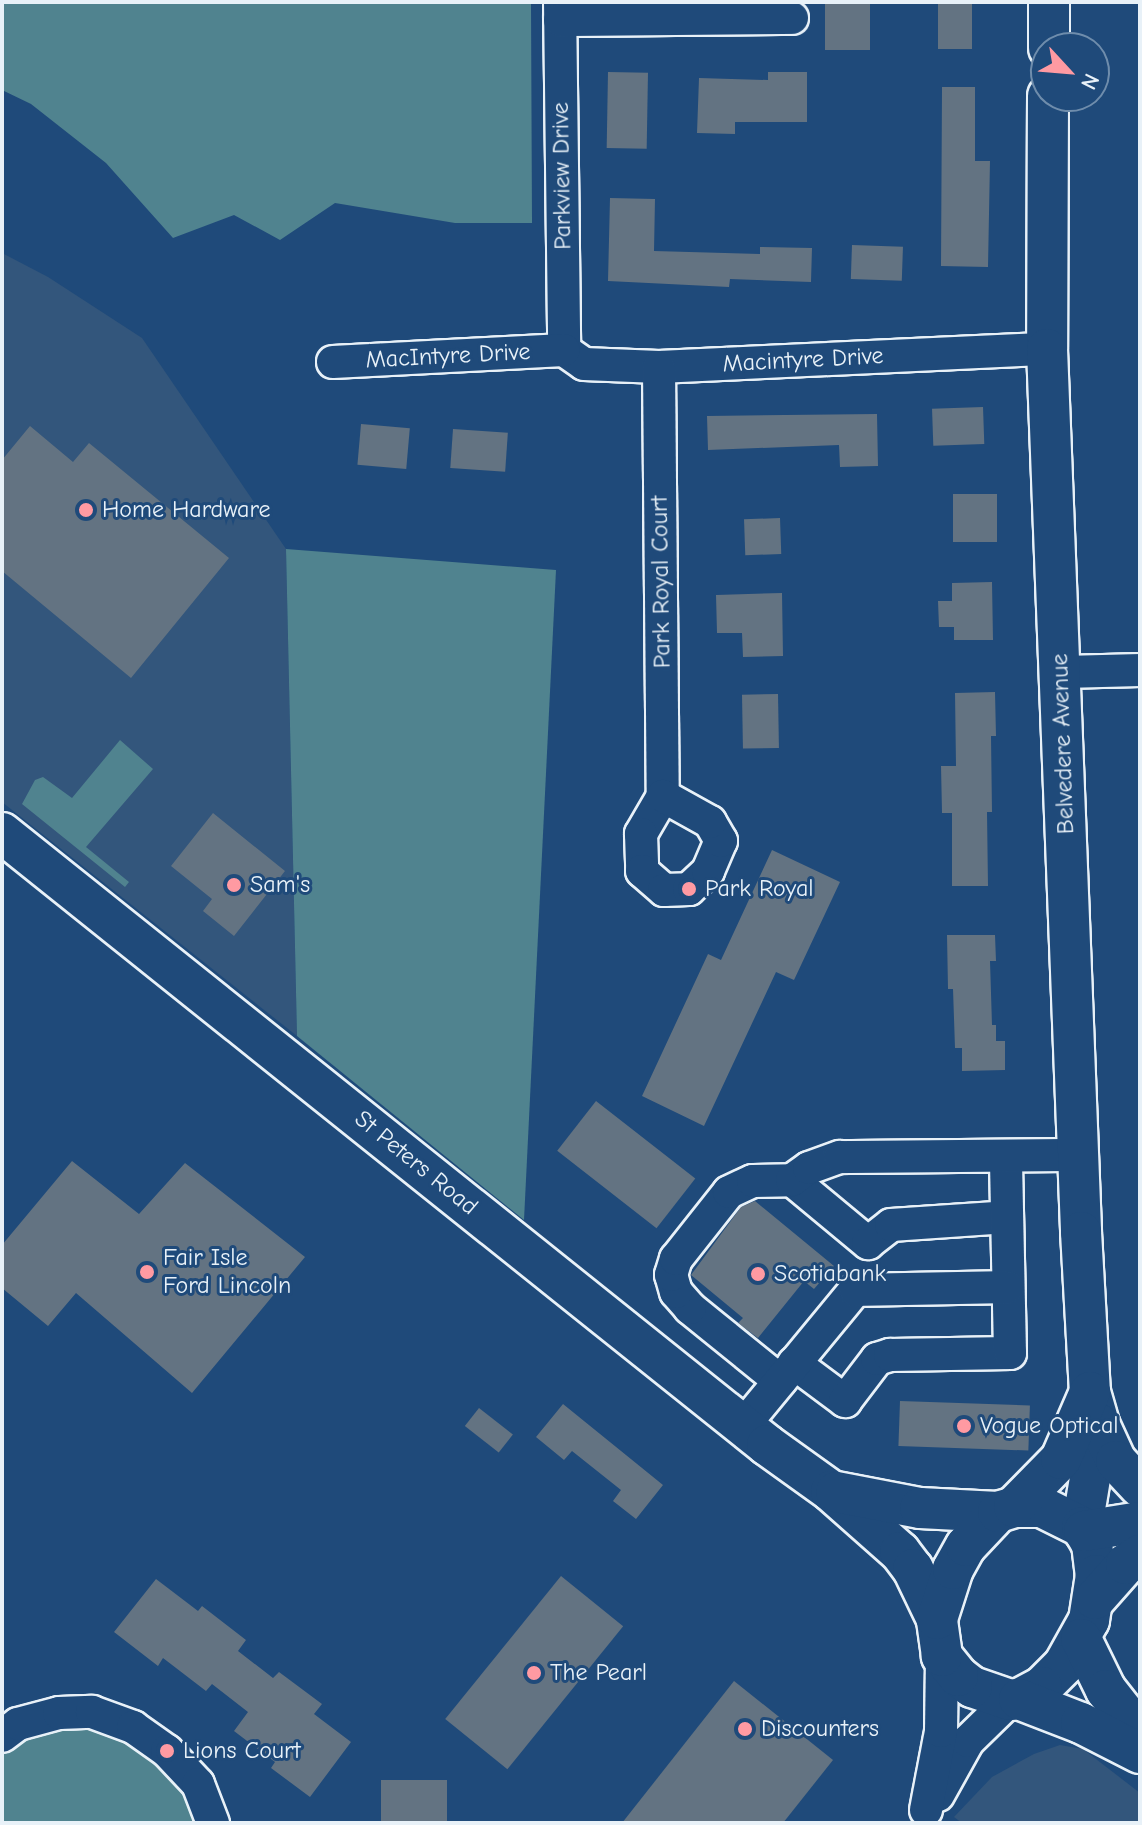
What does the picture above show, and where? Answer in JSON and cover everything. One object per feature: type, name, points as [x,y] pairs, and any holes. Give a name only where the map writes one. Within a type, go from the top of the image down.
[{"type":"main road","points":[[1049,2],[1049,32]]},
{"type":"main road","name":"Belvedere Avenue","points":[[1048,112],[1047,349],[1078,1155],[1094,1408],[1083,1529]]},
{"type":"main road","name":"St Peters Road","points":[[2,833],[743,1426],[831,1491],[900,1552],[919,1580],[940,1638]]},
{"type":"main road","points":[[1094,1408],[1116,1461],[1140,1487]]},
{"type":"main road","name":"Belvedere Avenue","points":[[1006,1510],[1061,1459],[1094,1408]]},
{"type":"main road","name":"St Peters Road","points":[[831,1491],[920,1508],[1006,1510]]},
{"type":"main road","points":[[1140,1522],[1083,1529],[1042,1507],[1006,1510],[982,1526],[959,1557],[940,1638],[958,1676],[972,1687],[1081,1723],[1140,1753]]},
{"type":"main road","points":[[1014,1699],[1042,1687],[1064,1665],[1081,1639],[1095,1599],[1096,1557],[1083,1529]]},
{"type":"main road","points":[[1095,1599],[1126,1564],[1140,1555]]},
{"type":"main road","points":[[1081,1639],[1106,1690],[1140,1733]]},
{"type":"street","points":[[560,11],[792,18]]},
{"type":"street","name":"Parkview Drive","points":[[560,11],[564,350]]},
{"type":"street","name":"Macintyre Drive","points":[[564,350],[584,364],[659,367],[1047,349]]},
{"type":"street","name":"MacIntyre Drive","points":[[333,362],[564,350]]},
{"type":"street","name":"Park Royal Court","points":[[659,367],[663,796]]},
{"type":"street","points":[[1061,672],[1140,670]]},
{"type":"street","points":[[1006,1156],[1010,1353],[890,1355],[877,1359],[845,1401],[787,1372],[690,1308],[676,1292],[671,1275],[676,1259],[729,1192],[753,1181],[792,1180],[809,1168],[840,1157],[1078,1155]]},
{"type":"street","points":[[743,1426],[855,1290],[873,1263],[874,1252],[868,1243],[792,1180]]},
{"type":"street","points":[[868,1243],[891,1225],[1007,1217]]},
{"type":"street","points":[[855,1290],[1008,1287]]},
{"type":"street","points":[[922,1816],[941,1731],[945,1679],[940,1638]]},
{"type":"street","points":[[922,1816],[949,1778],[968,1741],[1014,1699]]},
{"type":"street","points":[[2,1736],[18,1724],[59,1713],[92,1712],[133,1727],[167,1751],[198,1784],[213,1823]]},
{"type":"shaded area","points":[[2,253],[48,277],[142,338],[286,549],[297,1036],[2,802]]},
{"type":"shaded area","points":[[1060,1745],[1083,1749],[1140,1793],[1140,1823],[962,1823],[954,1817],[992,1777],[1034,1754]]},
{"type":"green space","points":[[2,2],[531,2],[532,223],[455,223],[335,203],[280,240],[234,215],[173,238],[106,163],[31,104],[2,90]]},
{"type":"green space","points":[[286,549],[556,570],[524,1220],[297,1036]]},
{"type":"green space","points":[[120,740],[153,769],[86,847],[129,882],[125,887],[22,804],[35,780],[43,777],[72,798]]},
{"type":"green space","points":[[61,1727],[92,1727],[125,1740],[161,1760],[182,1789],[199,1823],[2,1823],[2,1753],[30,1737]]},
{"type":"building","points":[[825,2],[870,2],[870,50],[825,50]]},
{"type":"building","points":[[938,2],[972,2],[972,49],[938,49]]},
{"type":"building","points":[[608,72],[648,73],[647,149],[607,148]]},
{"type":"building","points":[[768,72],[807,72],[807,122],[735,122],[735,134],[697,133],[699,78],[768,80]]},
{"type":"building","points":[[942,87],[975,87],[975,161],[990,161],[988,267],[941,266]]},
{"type":"building","points":[[610,198],[655,199],[654,251],[760,254],[760,247],[812,248],[811,282],[730,279],[729,287],[608,281]]},
{"type":"building","points":[[852,245],[903,247],[902,281],[851,279]]},
{"type":"building","points":[[983,407],[984,444],[933,446],[932,409]]},
{"type":"building","points":[[877,414],[878,466],[840,467],[839,445],[708,450],[707,416]]},
{"type":"building","points":[[361,424],[410,428],[406,469],[357,465]]},
{"type":"building","name":"Home Hardware","points":[[30,426],[73,462],[89,443],[229,558],[131,678],[2,571],[2,460]]},
{"type":"building","points":[[453,429],[508,433],[505,472],[450,468]]},
{"type":"building","points":[[953,494],[997,494],[997,542],[953,542]]},
{"type":"building","points":[[780,518],[781,554],[745,555],[744,519]]},
{"type":"building","points":[[992,582],[993,640],[954,640],[954,627],[939,627],[938,601],[952,601],[952,583]]},
{"type":"building","points":[[782,593],[783,656],[743,657],[742,633],[717,633],[716,595]]},
{"type":"building","points":[[995,692],[996,736],[991,736],[992,812],[987,812],[988,886],[952,886],[952,813],[942,813],[941,766],[956,766],[955,693]]},
{"type":"building","points":[[778,694],[779,748],[743,749],[742,695]]},
{"type":"building","name":"Sam's","points":[[213,813],[285,871],[234,936],[203,911],[212,899],[171,866]]},
{"type":"building","points":[[772,850],[840,882],[794,980],[776,972],[704,1126],[642,1096],[708,954],[721,960]]},
{"type":"building","points":[[947,935],[995,935],[996,961],[990,961],[992,1025],[996,1025],[996,1041],[1005,1041],[1005,1070],[962,1071],[962,1048],[955,1048],[953,989],[948,989]]},
{"type":"building","points":[[596,1101],[695,1179],[657,1228],[557,1151]]},
{"type":"building","name":"Fair Isle Ford Lincoln","points":[[72,1161],[139,1214],[185,1163],[305,1257],[192,1393],[76,1293],[48,1326],[2,1288],[2,1245]]},
{"type":"building","name":"Scotiabank","points":[[755,1201],[834,1266],[814,1289],[804,1281],[758,1338],[738,1323],[743,1318],[691,1275],[741,1207]]},
{"type":"building","name":"Vogue Optical","points":[[900,1401],[1030,1406],[1028,1451],[898,1446]]},
{"type":"building","points":[[563,1404],[663,1485],[636,1519],[613,1501],[621,1490],[572,1451],[564,1460],[536,1437]]},
{"type":"building","points":[[479,1408],[513,1434],[499,1453],[465,1426]]},
{"type":"building","name":"The Pearl","points":[[561,1576],[623,1626],[507,1769],[445,1719]]},
{"type":"building","points":[[156,1579],[198,1611],[202,1606],[246,1640],[238,1651],[273,1678],[279,1672],[322,1704],[314,1714],[351,1742],[310,1797],[271,1768],[275,1762],[234,1731],[248,1712],[212,1684],[206,1691],[163,1658],[158,1666],[114,1632]]},
{"type":"building","name":"Discounters","points":[[734,1681],[833,1760],[783,1823],[622,1823]]},
{"type":"building","points":[[381,1780],[447,1780],[447,1823],[381,1823]]},
{"type":"place","name":"Home Hardware","points":[[86,510]]},
{"type":"place","name":"Sam's","points":[[234,885]]},
{"type":"place","name":"Park Royal","points":[[689,889]]},
{"type":"place","name":"Fair Isle Ford Lincoln","points":[[147,1272]]},
{"type":"place","name":"Scotiabank","points":[[758,1274]]},
{"type":"place","name":"Vogue Optical","points":[[964,1426]]},
{"type":"place","name":"The Pearl","points":[[534,1673]]},
{"type":"place","name":"Discounters","points":[[745,1729]]},
{"type":"place","name":"Lions Court","points":[[167,1751]]}]
